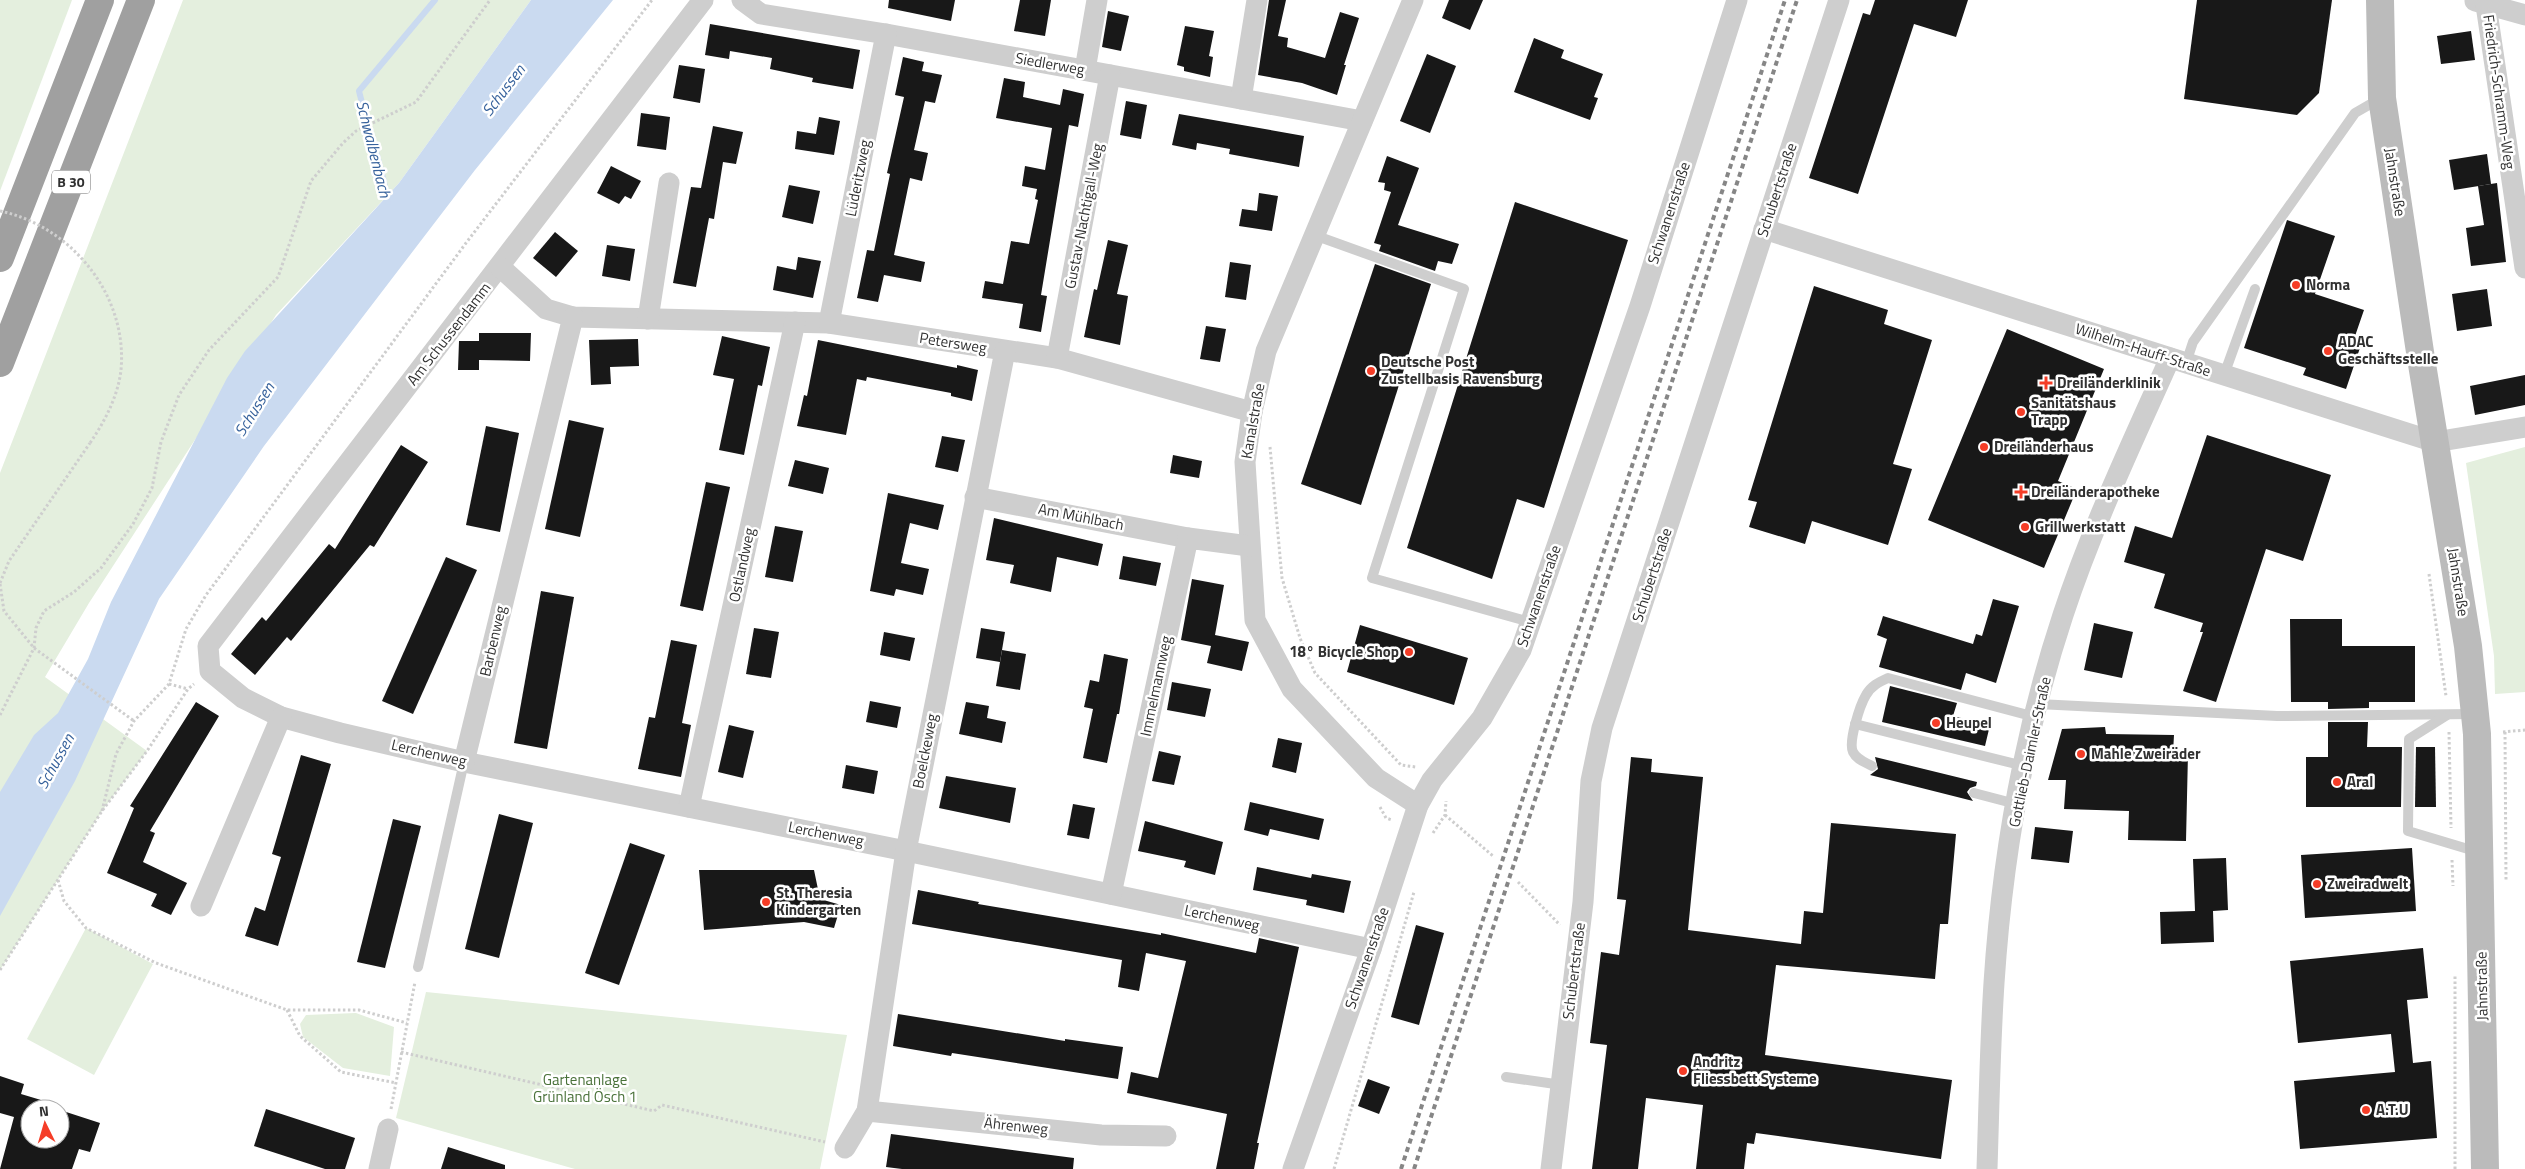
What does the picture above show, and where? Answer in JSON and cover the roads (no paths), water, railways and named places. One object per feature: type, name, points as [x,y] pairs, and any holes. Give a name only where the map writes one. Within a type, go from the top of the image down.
[{"type":"highway","name":"B 30","points":[[0,258],[100,0]]},
{"type":"highway","name":"B 30","points":[[0,364],[141,0]]},
{"type":"main road","name":"Jahnstraße","points":[[2380,0],[2382,98],[2468,646],[2462,714],[2479,853],[2485,1169]]},
{"type":"street","name":"Am Schussendamm","points":[[210,670],[208,646],[703,0]]},
{"type":"street","name":"Siedlerweg","points":[[742,0],[761,14],[886,34],[1362,121]]},
{"type":"street","points":[[1085,70],[1098,0]]},
{"type":"street","points":[[1241,99],[1257,0]]},
{"type":"street","name":"Kanalstraße","points":[[1413,0],[1266,351],[1252,412],[1245,462],[1255,620],[1292,689],[1376,778],[1418,804]]},
{"type":"street","name":"Schubertstraße","points":[[1551,1169],[1579,933],[1592,781],[1602,728],[1839,0]]},
{"type":"street","name":"Schwanenstraße","points":[[1293,1169],[1371,949],[1418,804],[1432,780],[1482,718],[1521,650],[1640,306],[1735,1]]},
{"type":"street","points":[[2482,2],[2525,15]]},
{"type":"street","name":"Friedrich-Schramm-Weg","points":[[2482,2],[2525,268]]},
{"type":"street","name":"Lüderitzweg","points":[[830,323],[886,34]]},
{"type":"street","name":"Gustav-Nachtigall-Weg","points":[[1058,358],[1110,75]]},
{"type":"street","points":[[648,318],[669,183]]},
{"type":"street","name":"Wilhelm-Hauff-Straße","points":[[1764,229],[2435,442],[2525,427]]},
{"type":"street","name":"Petersweg","points":[[500,267],[546,309],[572,317],[830,323],[1058,358],[1252,412]]},
{"type":"street","name":"Barbenweg","points":[[464,762],[572,317]]},
{"type":"street","name":"Ostlandweg","points":[[689,807],[794,322]]},
{"type":"street","name":"Boelckeweg","points":[[845,1148],[867,1111],[906,851],[1004,351]]},
{"type":"street","name":"Gottlieb-Daimler-Straße","points":[[1987,1169],[1994,983],[2002,903],[2016,804],[2036,711],[2063,615],[2100,514],[2178,361]]},
{"type":"street","name":"Am Mühlbach","points":[[975,497],[1188,538]]},
{"type":"street","points":[[1188,538],[1249,546]]},
{"type":"street","name":"Immelmannweg","points":[[1111,894],[1188,538]]},
{"type":"street","name":"Lerchenweg","points":[[210,670],[243,698],[281,717],[464,762],[906,851],[1371,949]]},
{"type":"street","points":[[201,906],[281,717]]},
{"type":"street","name":"Ährenweg","points":[[867,1111],[1101,1135],[1166,1136]]},
{"type":"street","points":[[379,1169],[388,1129]]},
{"type":"lane","points":[[2178,361],[2355,113],[2382,98]]},
{"type":"lane","points":[[1314,236],[1464,289],[1372,578],[1530,622]]},
{"type":"lane","points":[[2224,375],[2255,290]]},
{"type":"lane","points":[[1872,766],[1858,759],[1852,751],[1851,740],[1866,695],[1875,684],[1888,678],[2036,711],[2277,716],[2462,714]]},
{"type":"lane","points":[[2462,714],[2409,739],[2408,831],[2479,853]]},
{"type":"lane","points":[[1855,724],[2024,766]]},
{"type":"lane","name":"Barbenweg","points":[[418,967],[464,762]]},
{"type":"lane","points":[[1974,793],[2016,804]]},
{"type":"lane","points":[[1506,1077],[1562,1085]]},
{"type":"water","name":"Schussen","points":[[531,0],[613,0],[475,170],[264,446],[159,599],[75,781],[0,916],[0,792],[34,735],[58,713],[88,659],[111,602],[227,378],[245,351],[399,183]]},
{"type":"waterway","name":"Schwalbenbach","points":[[388,202],[359,91],[435,0]]},
{"type":"railway","points":[[1401,1169],[1785,0]]},
{"type":"railway","points":[[1414,1169],[1797,0]]},
{"type":"place","name":"Norma","points":[[2296,285]]},
{"type":"place","name":"ADAC Geschäftsstelle","points":[[2328,351]]},
{"type":"place","name":"Deutsche Post Zustellbasis Ravensburg","points":[[1371,371]]},
{"type":"place","name":"Dreiländerklinik","points":[[2046,383]]},
{"type":"place","name":"Sanitätshaus Trapp","points":[[2021,412]]},
{"type":"place","name":"Dreiländerhaus","points":[[1984,447]]},
{"type":"place","name":"Dreiländerapotheke","points":[[2021,492]]},
{"type":"place","name":"Grillwerkstatt","points":[[2025,527]]},
{"type":"place","name":"18° Bicycle Shop","points":[[1409,652]]},
{"type":"place","name":"Heupel","points":[[1936,723]]},
{"type":"place","name":"Mahle Zweiräder","points":[[2081,754]]},
{"type":"place","name":"Aral","points":[[2337,782]]},
{"type":"place","name":"Zweiradwelt","points":[[2317,884]]},
{"type":"place","name":"St. Theresia Kindergarten","points":[[766,902]]},
{"type":"place","name":"Andritz Fliessbett Systeme","points":[[1683,1071]]},
{"type":"place","name":"A.T.U","points":[[2366,1110]]},
{"type":"park label","name":"Gartenanlage Grünland Ösch 1","points":[[585,1088]]}]
